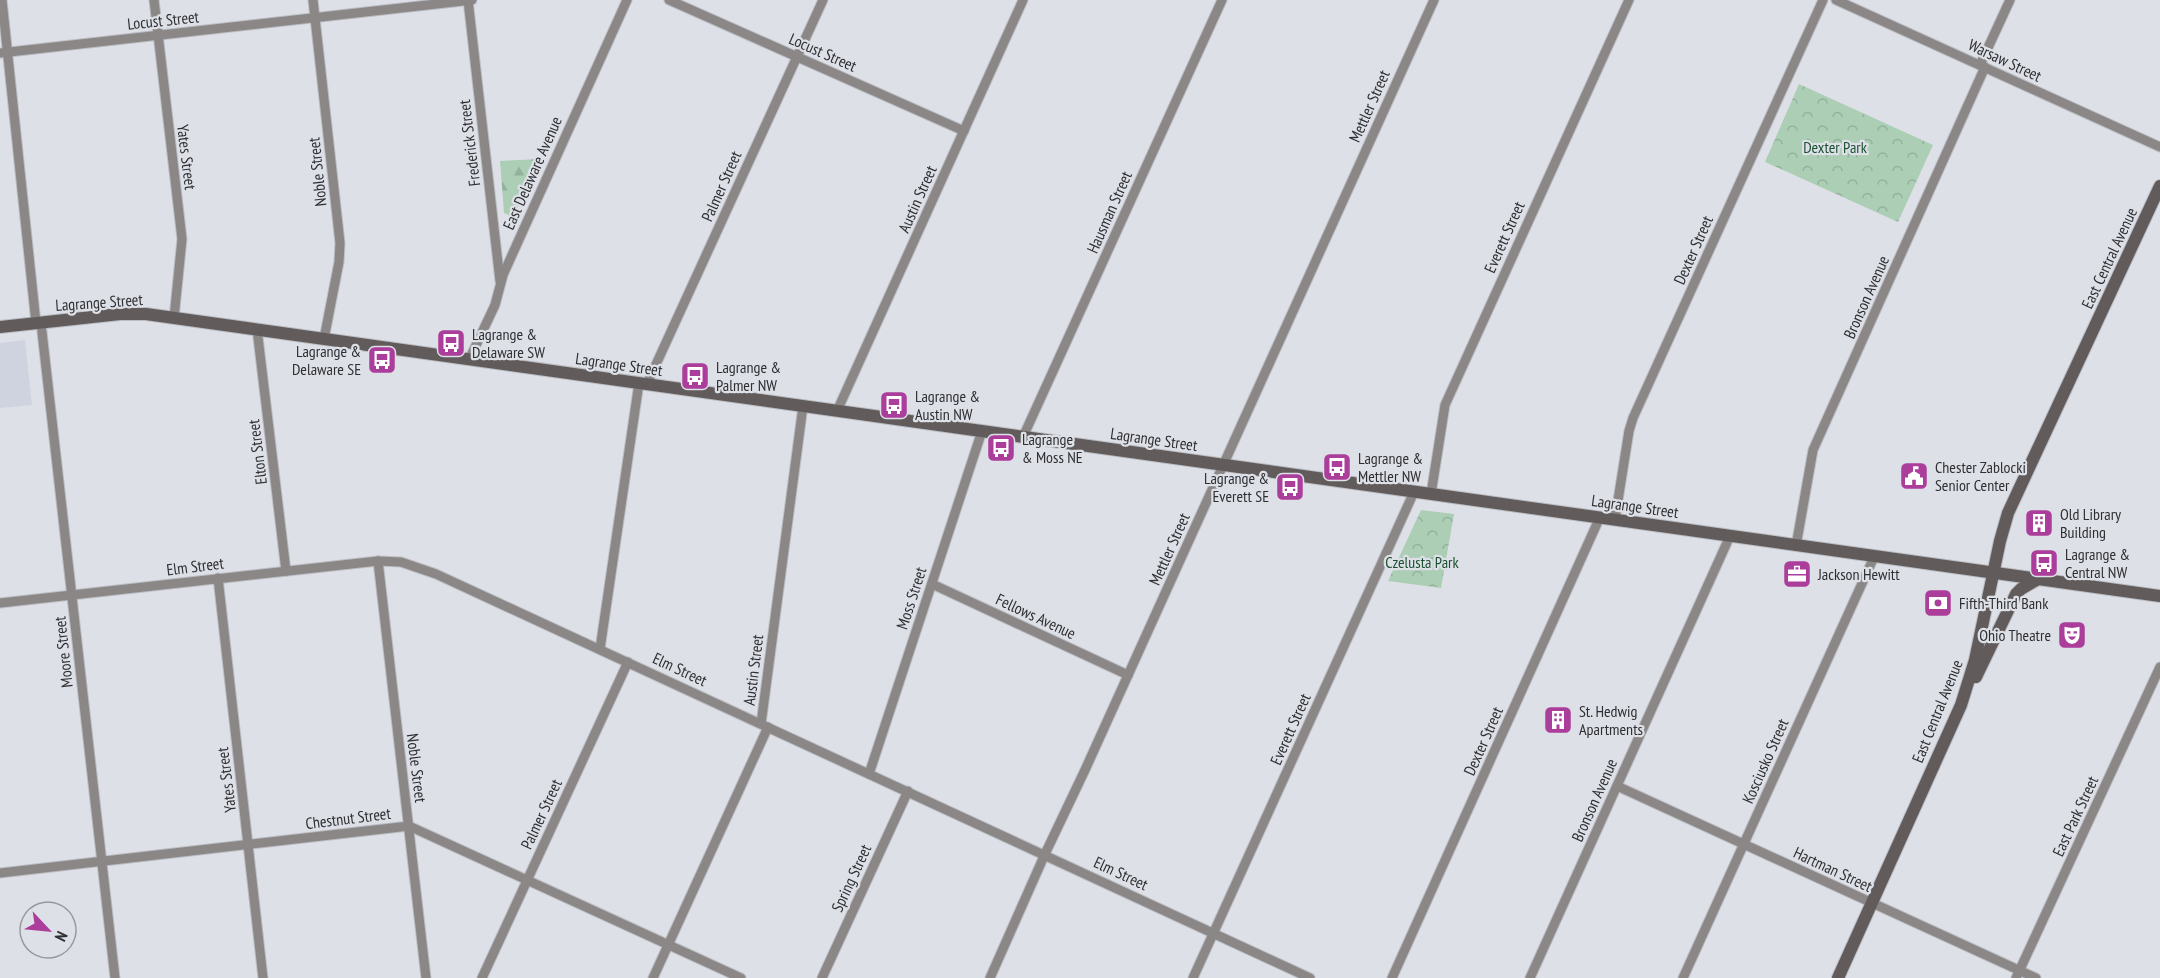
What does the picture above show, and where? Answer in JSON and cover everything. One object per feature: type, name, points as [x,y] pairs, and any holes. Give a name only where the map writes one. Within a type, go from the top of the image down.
[{"type":"main road","name":"East Central Avenue","points":[[1838,978],[1953,724],[1972,672],[2003,527],[2020,485],[2064,397],[2160,186]]},
{"type":"main road","name":"Lagrange Street","points":[[0,327],[120,314],[146,314],[2160,596]]},
{"type":"main road","points":[[1953,724],[2016,594],[2038,579]]},
{"type":"street","name":"Moore Street","points":[[2,0],[4,52],[71,595],[114,978]]},
{"type":"street","name":"Yates Street","points":[[154,0],[182,239],[174,318]]},
{"type":"street","name":"Noble Street","points":[[313,0],[340,243],[339,262],[324,339]]},
{"type":"street","name":"Locust Street","points":[[4,52],[469,0]]},
{"type":"street","name":"Frederick Street","points":[[469,0],[500,283]]},
{"type":"street","name":"East Delaware Avenue","points":[[469,360],[495,305],[500,283],[627,0]]},
{"type":"street","name":"Locust Street","points":[[669,0],[964,131]]},
{"type":"street","name":"Palmer Street","points":[[600,649],[643,384],[823,0]]},
{"type":"street","name":"Austin Street","points":[[837,411],[1023,0]]},
{"type":"street","name":"Hausman Street","points":[[1023,437],[1222,0]]},
{"type":"street","name":"Mettler Street","points":[[990,978],[1434,0]]},
{"type":"street","name":"Everett Street","points":[[1431,494],[1445,405],[1629,0]]},
{"type":"street","name":"Dexter Street","points":[[1615,519],[1633,418],[1823,0]]},
{"type":"street","name":"Warsaw Street","points":[[1836,0],[2160,147]]},
{"type":"street","name":"Bronson Avenue","points":[[1796,546],[1813,450],[2010,0]]},
{"type":"street","name":"Elton Street","points":[[257,329],[286,571]]},
{"type":"street","name":"Austin Street","points":[[653,978],[765,726],[803,406]]},
{"type":"street","name":"Moss Street","points":[[869,774],[982,431]]},
{"type":"street","name":"Everett Street","points":[[1193,978],[1414,492]]},
{"type":"street","name":"Dexter Street","points":[[1392,978],[1600,517]]},
{"type":"street","name":"Bronson Avenue","points":[[1530,978],[1730,536]]},
{"type":"street","name":"Kosciusko Street","points":[[1683,978],[1874,557]]},
{"type":"street","name":"Noble Street","points":[[378,561],[426,978]]},
{"type":"street","name":"Elm Street","points":[[0,603],[378,561],[401,562],[436,574],[600,649],[1310,978]]},
{"type":"street","name":"Yates Street","points":[[218,578],[263,978]]},
{"type":"street","name":"Fellows Avenue","points":[[932,584],[1128,675]]},
{"type":"street","name":"Palmer Street","points":[[482,978],[628,662]]},
{"type":"street","name":"East Park Street","points":[[2018,974],[2160,668]]},
{"type":"street","name":"Hartman Street","points":[[1617,786],[1872,903],[2018,974],[2036,978]]},
{"type":"street","name":"Spring Street","points":[[822,978],[908,792]]},
{"type":"street","name":"Chestnut Street","points":[[0,873],[409,826],[741,978]]},
{"type":"shaded area","points":[[25,340],[32,405],[0,408],[0,343]]},
{"type":"green space","name":"Dexter Park","points":[[1799,84],[1933,145],[1898,222],[1765,162]]},
{"type":"green space","points":[[541,159],[513,217],[504,213],[500,161]]},
{"type":"green space","name":"Czelusta Park","points":[[1421,510],[1454,514],[1441,588],[1388,581]]},
{"type":"place","name":"Lagrange & Delaware SW","points":[[451,343]]},
{"type":"place","name":"Lagrange & Delaware SE","points":[[382,360]]},
{"type":"place","name":"Lagrange & Palmer NW","points":[[695,376]]},
{"type":"place","name":"Lagrange & Austin NW","points":[[894,405]]},
{"type":"place","name":"Lagrange & Moss NE","points":[[1001,448]]},
{"type":"place","name":"Lagrange & Mettler NW","points":[[1337,467]]},
{"type":"place","name":"Chester Zablocki Senior Center","points":[[1914,476]]},
{"type":"place","name":"Lagrange & Everett SE","points":[[1290,487]]},
{"type":"place","name":"Old Library Building","points":[[2039,523]]},
{"type":"place","name":"Lagrange & Central NW","points":[[2044,563]]},
{"type":"place","name":"Jackson Hewitt","points":[[1797,574]]},
{"type":"place","name":"Fifth-Third Bank","points":[[1938,603]]},
{"type":"place","name":"Ohio Theatre","points":[[2072,635]]},
{"type":"place","name":"St. Hedwig Apartments","points":[[1558,720]]}]
